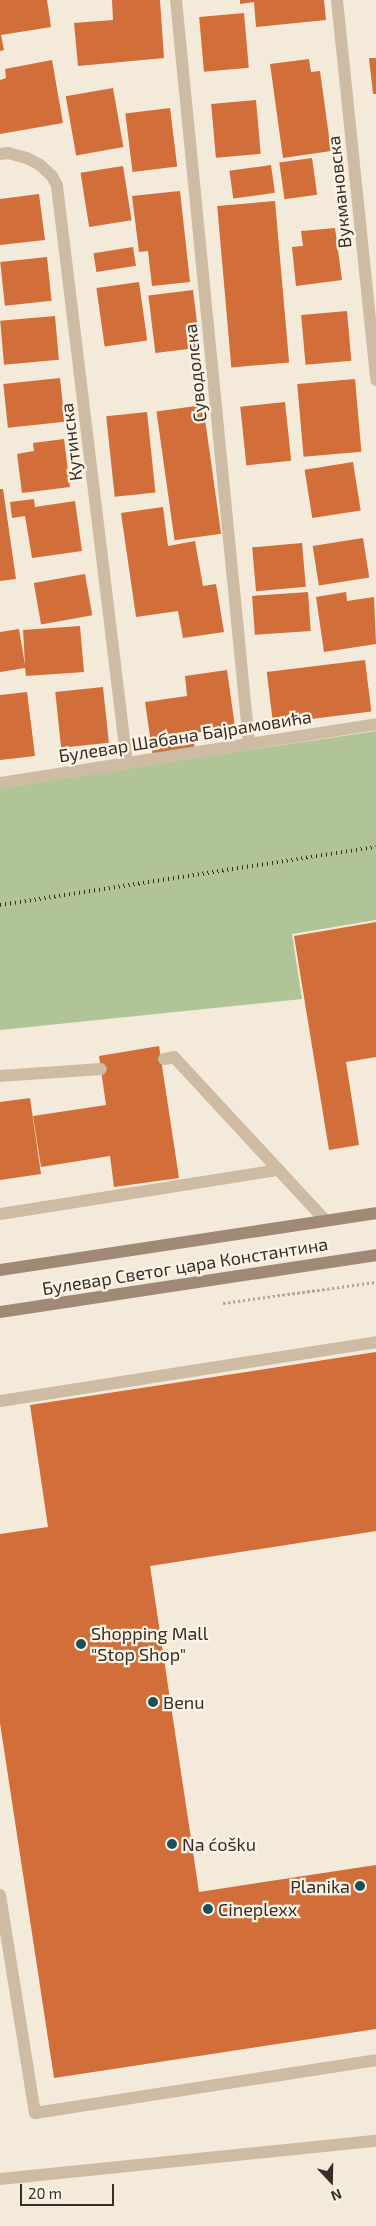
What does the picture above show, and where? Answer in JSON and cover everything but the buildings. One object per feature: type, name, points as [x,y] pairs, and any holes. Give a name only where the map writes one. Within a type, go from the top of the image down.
[{"type":"main road","name":"Булевар Светог цара Константина","points":[[0,1270],[376,1213]]},
{"type":"main road","name":"Булевар Светог цара Константина","points":[[0,1312],[376,1255]]},
{"type":"street","name":"Суводолска","points":[[176,0],[249,743]]},
{"type":"street","name":"Вукмановска","points":[[337,0],[376,380]]},
{"type":"street","name":"Кутинска","points":[[0,154],[27,158],[40,165],[52,176],[57,186],[127,764]]},
{"type":"street","name":"Булевар Шабана Бајрамовића","points":[[0,783],[376,724]]},
{"type":"street","points":[[164,1059],[174,1057],[324,1220]]},
{"type":"street","points":[[0,1076],[101,1069]]},
{"type":"street","points":[[0,1214],[279,1170]]},
{"type":"street","points":[[0,1401],[376,1342]]},
{"type":"street","points":[[0,1896],[36,2113],[376,2060]]},
{"type":"street","points":[[0,2179],[376,2141]]},
{"type":"green space","points":[[376,731],[376,920],[292,934],[302,999],[0,1030],[0,787]]},
{"type":"railway","points":[[0,905],[376,847]]},
{"type":"place","name":"Shopping Mall \"Stop Shop\"","points":[[81,1644]]},
{"type":"place","name":"Benu","points":[[153,1702]]},
{"type":"place","name":"Na ćošku","points":[[172,1844]]},
{"type":"place","name":"Planika","points":[[360,1886]]},
{"type":"place","name":"Cineplexx","points":[[208,1909]]}]
